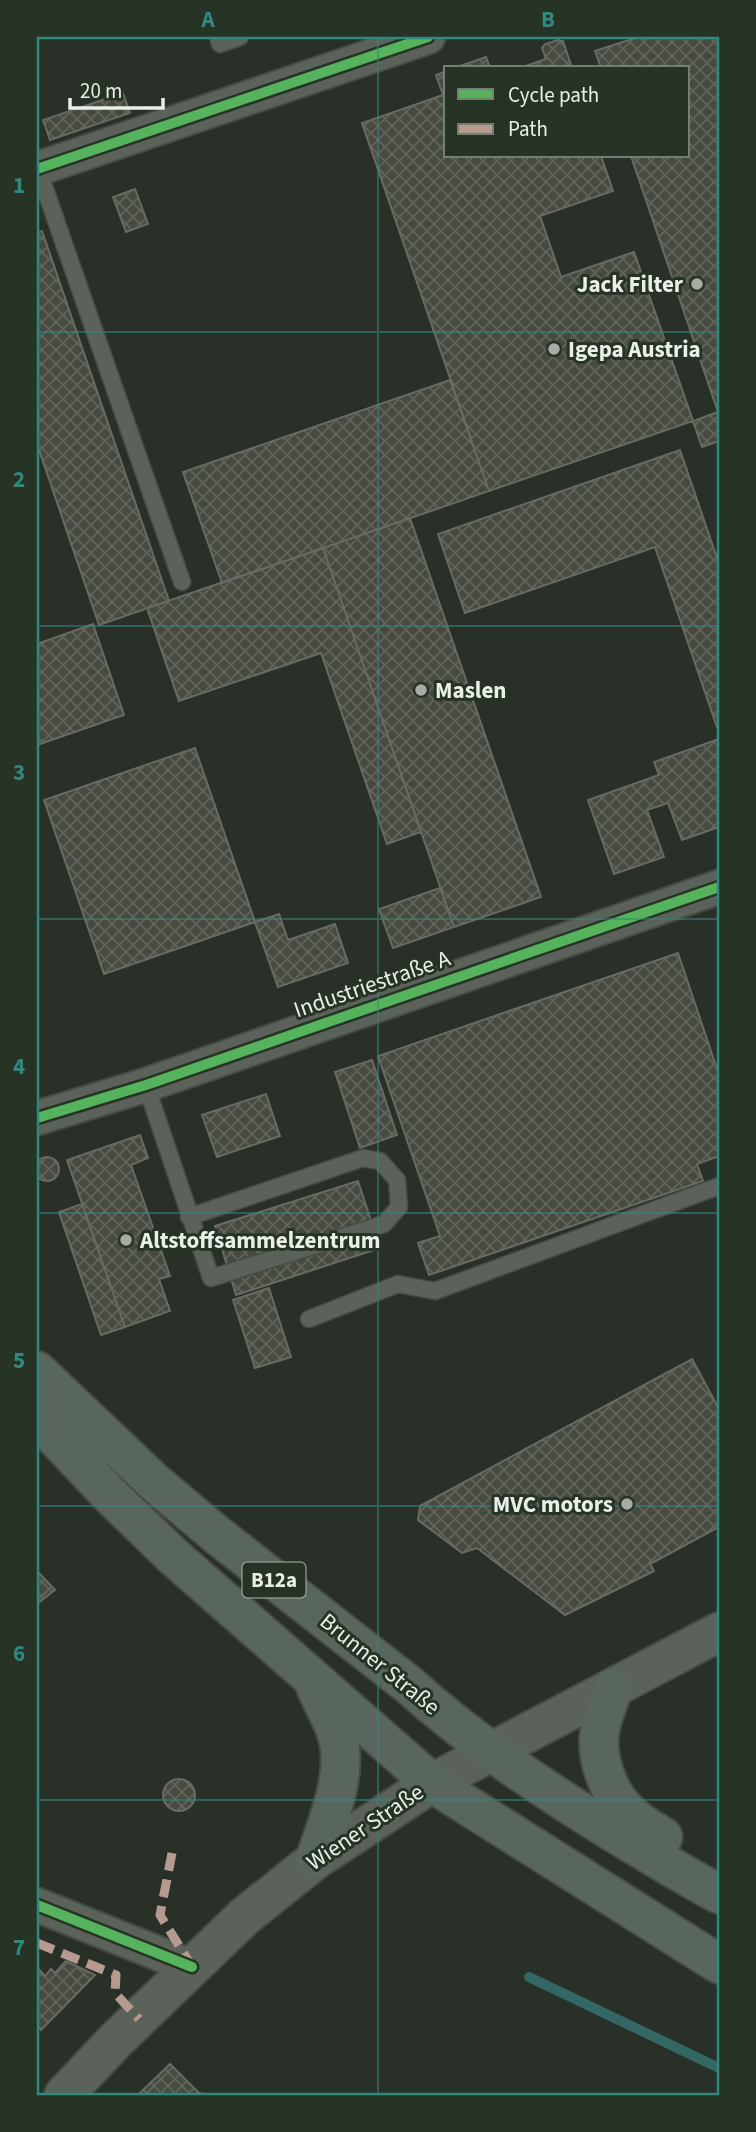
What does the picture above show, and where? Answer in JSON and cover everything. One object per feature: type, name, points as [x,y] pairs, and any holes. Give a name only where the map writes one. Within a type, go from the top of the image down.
[{"type":"main road","name":"Brunner Straße","points":[[37,1371],[154,1482],[217,1535],[409,1685],[439,1712],[556,1796],[719,1894]]},
{"type":"main road","name":"B12a","points":[[37,1418],[173,1557],[432,1783],[719,1964]]},
{"type":"main road","name":"Wiener Straße","points":[[64,2095],[116,2040],[245,1916],[315,1860],[432,1783],[719,1632]]},
{"type":"main road","points":[[313,1680],[336,1731],[341,1750],[338,1779],[315,1860]]},
{"type":"main road","points":[[613,1688],[599,1731],[600,1753],[613,1791],[625,1810],[645,1826],[708,1864],[719,1875]]},
{"type":"street","points":[[37,169],[428,37]]},
{"type":"street","name":"Industriestraße A","points":[[37,1118],[146,1085],[719,887]]},
{"type":"street","points":[[37,1905],[192,1967]]},
{"type":"lane","points":[[218,37],[220,44],[240,37]]},
{"type":"lane","points":[[37,169],[182,582]]},
{"type":"lane","points":[[146,1085],[190,1217],[211,1278],[384,1224],[399,1207],[397,1181],[380,1161],[363,1158],[190,1217]]},
{"type":"lane","points":[[309,1319],[398,1284],[435,1291],[719,1186]]},
{"type":"building","name":"Jack Filter","points":[[638,37],[719,37],[718,412],[632,158],[690,158],[690,66],[600,66],[595,51]]},
{"type":"building","points":[[563,41],[571,66],[526,66],[546,59],[542,48],[545,44]]},
{"type":"building","points":[[486,57],[489,66],[460,66]]},
{"type":"building","points":[[444,72],[444,95],[443,95],[436,75]]},
{"type":"building","points":[[123,93],[130,113],[50,140],[43,120]]},
{"type":"building","name":"Igepa Austria","points":[[444,95],[444,158],[602,158],[613,191],[540,216],[561,277],[634,252],[693,421],[489,491],[362,123]]},
{"type":"building","points":[[135,189],[148,224],[126,232],[113,197]]},
{"type":"building","points":[[42,231],[169,601],[99,625],[37,444],[37,233]]},
{"type":"building","points":[[450,380],[489,491],[222,583],[183,472]]},
{"type":"building","points":[[718,412],[719,441],[702,447],[693,421]]},
{"type":"building","points":[[680,450],[719,564],[719,733],[655,547],[465,613],[438,534]]},
{"type":"building","name":"Maslen","points":[[410,518],[541,897],[454,927],[323,548]]},
{"type":"building","points":[[323,548],[421,832],[387,844],[321,653],[179,701],[147,608]]},
{"type":"building","points":[[93,624],[124,715],[37,745],[37,644]]},
{"type":"building","points":[[719,739],[719,827],[682,840],[668,803],[647,810],[664,857],[614,874],[588,800],[659,775],[654,762]]},
{"type":"building","points":[[195,748],[255,922],[104,974],[44,800]]},
{"type":"building","points":[[440,888],[454,927],[393,948],[379,909]]},
{"type":"building","points":[[279,914],[288,940],[335,924],[348,963],[278,987],[255,922]]},
{"type":"building","points":[[678,953],[719,1075],[719,1156],[697,1164],[703,1181],[429,1275],[418,1243],[440,1236],[378,1056]]},
{"type":"building","points":[[372,1060],[397,1135],[360,1148],[335,1072]]},
{"type":"building","points":[[266,1094],[280,1136],[217,1157],[202,1115]]},
{"type":"building","name":"Altstoffsammelzentrum","points":[[140,1135],[148,1158],[131,1165],[170,1276],[159,1279],[170,1311],[125,1327],[67,1160]]},
{"type":"building","points":[[47,1157],[56,1160],[59,1169],[56,1178],[47,1181],[38,1178],[35,1169],[38,1160]]},
{"type":"building","points":[[358,1181],[380,1248],[236,1295],[215,1226]]},
{"type":"building","points":[[82,1204],[125,1327],[101,1335],[59,1212]]},
{"type":"building","points":[[269,1288],[291,1357],[255,1368],[233,1300]]},
{"type":"building","points":[[692,1359],[719,1409],[719,1527],[650,1564],[654,1571],[565,1615],[477,1548],[462,1553],[418,1520],[420,1506]]},
{"type":"building","points":[[37,1571],[55,1590],[37,1604]]},
{"type":"building","points":[[179,1779],[190,1784],[195,1795],[190,1806],[179,1811],[168,1806],[163,1795],[168,1784]]},
{"type":"building","points":[[66,1961],[95,1975],[41,2030],[37,2025],[37,1967],[45,1976],[51,1969],[55,1973]]},
{"type":"building","points":[[170,2064],[199,2093],[208,2095],[138,2095]]},
{"type":"waterway","points":[[529,1977],[719,2068]]},
{"type":"marked path","points":[[172,1853],[160,1915],[191,1965]]},
{"type":"marked path","points":[[37,1943],[116,1975],[115,1993],[139,2019]]},
{"type":"cycle path","points":[[37,169],[428,37]]},
{"type":"cycle path","points":[[37,1118],[146,1085],[719,887]]},
{"type":"cycle path","points":[[37,1905],[192,1967]]},
{"type":"place","name":"Jack Filter","points":[[697,284]]},
{"type":"place","name":"Igepa Austria","points":[[554,349]]},
{"type":"place","name":"Maslen","points":[[421,690]]},
{"type":"place","name":"Altstoffsammelzentrum","points":[[126,1240]]},
{"type":"place","name":"MVC motors","points":[[627,1504]]}]
